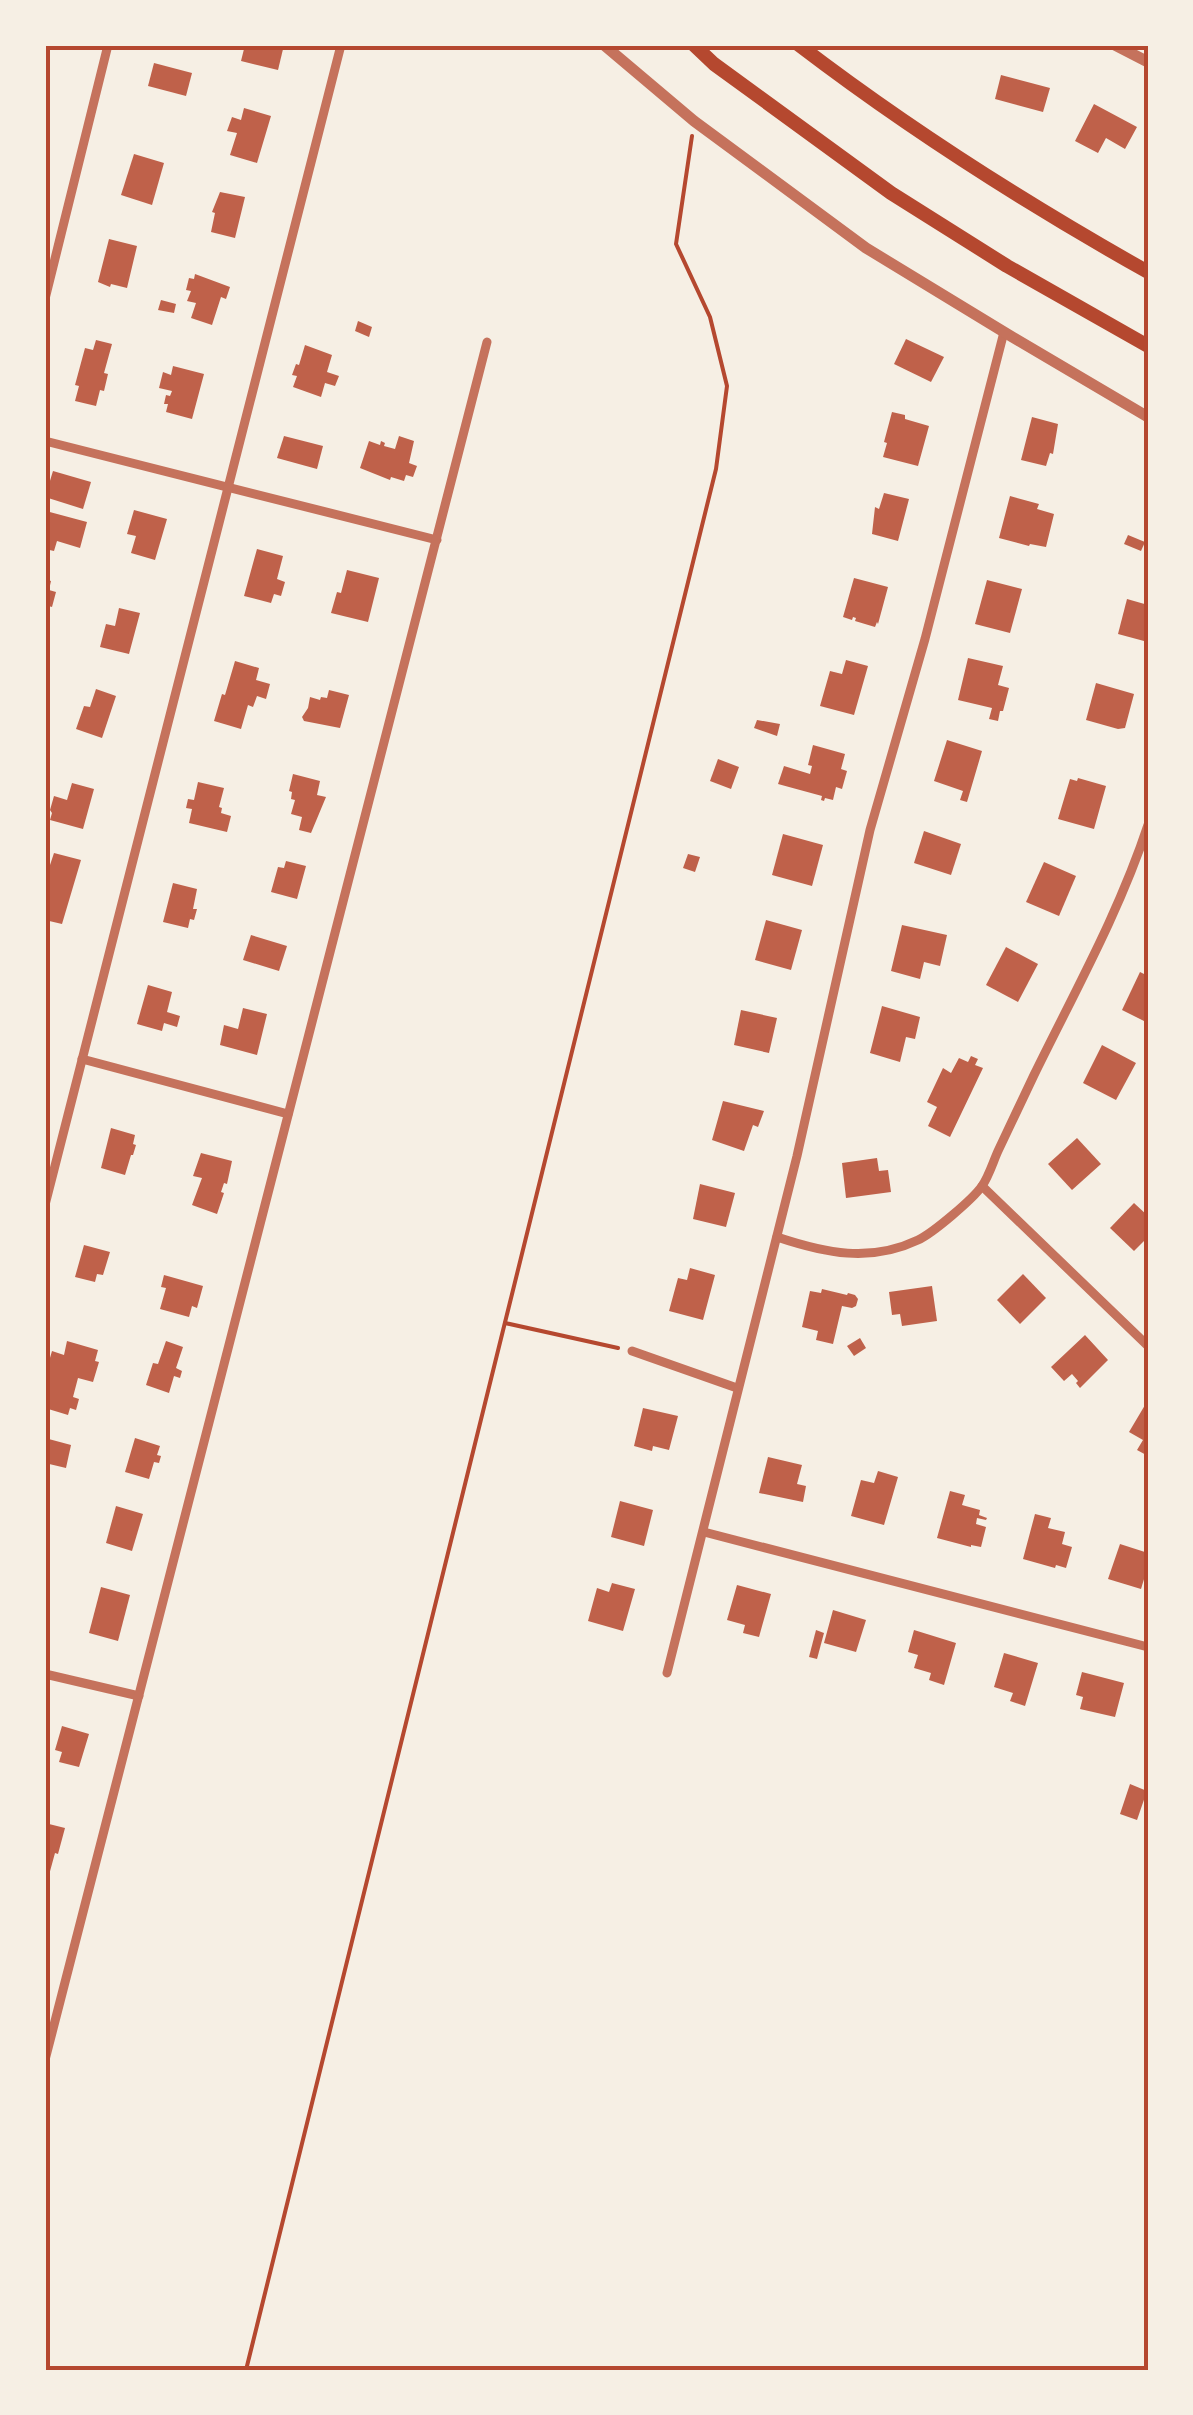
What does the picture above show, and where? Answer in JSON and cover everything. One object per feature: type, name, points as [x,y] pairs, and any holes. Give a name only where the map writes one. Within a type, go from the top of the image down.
[{"type":"highway","points":[[694,45],[714,64],[891,193],[1007,266],[1148,346]]},
{"type":"highway","points":[[799,45],[868,98],[1061,223],[1148,272]]},
{"type":"street","points":[[45,300],[108,45]]},
{"type":"street","points":[[45,1205],[341,45]]},
{"type":"street","points":[[604,45],[694,121],[866,248],[1148,417]]},
{"type":"street","points":[[1115,45],[1148,62]]},
{"type":"street","points":[[667,1673],[778,1237],[870,830],[925,639],[1004,332]]},
{"type":"street","points":[[45,2060],[487,342]]},
{"type":"street","points":[[45,441],[436,540]]},
{"type":"street","points":[[778,1237],[819,1250],[857,1254],[893,1249],[920,1239],[982,1186],[1082,984],[1148,825]]},
{"type":"street","points":[[82,1059],[288,1114]]},
{"type":"street","points":[[982,1186],[1148,1346]]},
{"type":"street","points":[[632,1352],[737,1388]]},
{"type":"street","points":[[704,1532],[1148,1646]]},
{"type":"street","points":[[45,1674],[139,1696]]},
{"type":"path","points":[[246,2370],[716,469],[727,386],[710,318],[676,244],[694,121]]},
{"type":"path","points":[[504,1323],[632,1352]]},
{"type":"building","points":[[245,45],[284,45],[278,70],[241,61]]},
{"type":"building","points":[[154,63],[192,73],[186,96],[148,86]]},
{"type":"building","points":[[1001,75],[1050,88],[1043,112],[995,99]]},
{"type":"building","points":[[1094,104],[1137,127],[1125,149],[1106,138],[1098,153],[1075,141]]},
{"type":"building","points":[[244,108],[271,116],[257,163],[230,155],[237,133],[227,131],[232,117],[241,120]]},
{"type":"building","points":[[134,154],[164,163],[152,205],[121,195]]},
{"type":"building","points":[[220,192],[245,197],[235,238],[211,232],[215,213],[212,212]]},
{"type":"building","points":[[109,239],[137,246],[127,288],[98,282]]},
{"type":"building","points":[[195,274],[230,287],[226,299],[221,297],[212,325],[191,318],[196,303],[187,301],[191,291],[186,290],[189,278],[194,279]]},
{"type":"building","points":[[161,300],[176,304],[174,313],[158,310]]},
{"type":"building","points":[[358,321],[372,327],[369,337],[355,331]]},
{"type":"building","points":[[906,339],[944,357],[931,382],[894,364]]},
{"type":"building","points":[[96,340],[112,344],[104,373],[108,374],[104,391],[100,390],[96,406],[75,401],[79,386],[75,385],[85,348],[93,350]]},
{"type":"building","points":[[305,345],[332,355],[327,372],[339,376],[335,386],[325,383],[321,397],[293,387],[297,376],[292,375]]},
{"type":"building","points":[[173,366],[204,374],[192,419],[166,412],[166,395],[170,396],[172,391],[159,388],[163,372],[171,375]]},
{"type":"building","points":[[892,412],[929,426],[918,466],[883,457]]},
{"type":"building","points":[[1032,417],[1058,424],[1053,454],[1050,453],[1046,466],[1021,460]]},
{"type":"building","points":[[284,436],[323,446],[317,469],[277,458]]},
{"type":"building","points":[[399,436],[414,441],[409,463],[417,466],[413,477],[390,480],[360,468],[369,441],[380,445],[381,441],[395,449]]},
{"type":"building","points":[[53,471],[91,482],[83,509],[45,497]]},
{"type":"building","points":[[884,493],[909,499],[898,541],[872,534],[875,507],[879,509]]},
{"type":"building","points":[[1010,496],[1039,504],[1037,509],[1054,514],[1046,547],[999,538]]},
{"type":"building","points":[[134,510],[167,519],[155,560],[131,553],[136,536],[127,534]]},
{"type":"building","points":[[46,511],[87,522],[80,548],[57,541],[54,551],[45,549]]},
{"type":"building","points":[[1128,535],[1145,542],[1141,551],[1124,544]]},
{"type":"building","points":[[257,549],[283,556],[277,579],[285,582],[281,596],[274,594],[271,603],[244,596]]},
{"type":"building","points":[[347,570],[379,578],[368,622],[331,613]]},
{"type":"building","points":[[854,578],[888,587],[875,627],[843,617]]},
{"type":"building","points":[[45,579],[51,581],[49,590],[56,592],[52,607],[45,605]]},
{"type":"building","points":[[987,580],[1022,589],[1010,633],[975,624]]},
{"type":"building","points":[[1127,599],[1148,605],[1144,641],[1118,634]]},
{"type":"building","points":[[119,608],[140,613],[129,654],[100,647],[106,624],[115,626]]},
{"type":"building","points":[[968,658],[1003,666],[998,685],[1009,688],[998,721],[989,719],[992,708],[958,700]]},
{"type":"building","points":[[846,660],[868,666],[854,715],[820,706],[830,671],[842,674]]},
{"type":"building","points":[[235,661],[259,668],[256,680],[270,684],[266,699],[257,696],[253,707],[248,705],[241,729],[214,721]]},
{"type":"building","points":[[1096,683],[1134,694],[1125,728],[1086,720]]},
{"type":"building","points":[[96,689],[116,696],[102,738],[76,729],[84,706],[90,707]]},
{"type":"building","points":[[329,690],[349,695],[340,728],[304,721],[310,697],[327,698]]},
{"type":"building","points":[[757,720],[780,724],[777,736],[754,728]]},
{"type":"building","points":[[947,740],[982,751],[967,802],[960,800],[963,791],[934,781]]},
{"type":"building","points":[[813,745],[845,754],[841,769],[847,771],[842,789],[836,787],[833,800],[824,801],[822,796],[778,784],[784,766],[810,774]]},
{"type":"building","points":[[718,759],[739,767],[731,789],[710,781]]},
{"type":"building","points":[[293,774],[320,781],[317,795],[326,797],[311,833],[299,830],[302,817],[291,814],[295,800],[289,791]]},
{"type":"building","points":[[1070,779],[1106,786],[1094,829],[1058,819]]},
{"type":"building","points":[[198,782],[224,788],[219,807],[221,813],[231,816],[227,832],[189,823],[192,809],[186,808],[188,799],[194,800]]},
{"type":"building","points":[[72,783],[94,789],[83,829],[50,820],[54,796],[67,800]]},
{"type":"building","points":[[924,831],[961,844],[951,875],[914,863]]},
{"type":"building","points":[[783,834],[823,845],[812,886],[772,875]]},
{"type":"building","points":[[54,853],[81,860],[62,924],[45,920],[45,873]]},
{"type":"building","points":[[688,854],[700,857],[695,872],[683,868]]},
{"type":"building","points":[[286,861],[306,866],[297,899],[271,892],[278,867],[284,868]]},
{"type":"building","points":[[1044,862],[1076,876],[1059,916],[1026,902]]},
{"type":"building","points":[[173,883],[197,889],[193,909],[197,909],[188,928],[163,922]]},
{"type":"building","points":[[766,920],[802,930],[791,970],[755,960]]},
{"type":"building","points":[[902,925],[947,935],[940,966],[924,962],[920,979],[891,971]]},
{"type":"building","points":[[251,935],[287,946],[279,971],[243,960]]},
{"type":"building","points":[[1006,947],[1038,964],[1018,1002],[986,985]]},
{"type":"building","points":[[1140,972],[1148,976],[1148,1023],[1122,1010]]},
{"type":"building","points":[[148,985],[172,992],[167,1012],[180,1016],[177,1027],[164,1023],[162,1031],[137,1024]]},
{"type":"building","points":[[882,1006],[920,1017],[915,1039],[906,1037],[900,1062],[870,1053]]},
{"type":"building","points":[[243,1008],[267,1014],[257,1055],[220,1045],[224,1025],[238,1029]]},
{"type":"building","points":[[741,1010],[777,1018],[769,1053],[734,1045]]},
{"type":"building","points":[[1102,1045],[1136,1063],[1116,1100],[1083,1083]]},
{"type":"building","points":[[971,1056],[978,1059],[975,1065],[983,1068],[950,1137],[928,1126],[937,1107],[927,1102],[943,1068],[951,1073],[959,1058],[968,1062]]},
{"type":"building","points":[[723,1101],[764,1111],[758,1127],[753,1125],[744,1151],[712,1140]]},
{"type":"building","points":[[111,1128],[135,1135],[136,1145],[125,1175],[101,1168]]},
{"type":"building","points":[[1077,1138],[1101,1164],[1072,1190],[1048,1164]]},
{"type":"building","points":[[201,1153],[232,1161],[217,1214],[192,1205],[202,1178],[193,1176]]},
{"type":"building","points":[[877,1158],[879,1171],[888,1170],[891,1192],[846,1198],[842,1163]]},
{"type":"building","points":[[700,1184],[735,1193],[726,1227],[693,1219]]},
{"type":"building","points":[[1134,1203],[1148,1216],[1148,1237],[1134,1251],[1110,1228]]},
{"type":"building","points":[[84,1245],[110,1252],[103,1275],[97,1274],[95,1282],[75,1277]]},
{"type":"building","points":[[690,1268],[715,1275],[703,1320],[669,1311],[678,1278],[687,1280]]},
{"type":"building","points":[[1023,1274],[1046,1298],[1020,1324],[997,1300]]},
{"type":"building","points":[[164,1275],[203,1286],[197,1308],[192,1306],[189,1317],[160,1309],[166,1288],[161,1287]]},
{"type":"building","points":[[932,1286],[937,1321],[902,1326],[900,1314],[892,1315],[889,1292]]},
{"type":"building","points":[[822,1289],[848,1293],[858,1299],[852,1308],[842,1306],[833,1344],[816,1340],[818,1331],[802,1327],[810,1291],[821,1293]]},
{"type":"building","points":[[1085,1335],[1108,1360],[1080,1388],[1072,1374],[1064,1381],[1051,1367]]},
{"type":"building","points":[[860,1338],[866,1348],[854,1356],[847,1346]]},
{"type":"building","points":[[67,1341],[98,1350],[95,1361],[99,1362],[93,1382],[78,1378],[73,1397],[79,1399],[76,1410],[70,1408],[68,1415],[45,1408],[50,1378],[45,1375],[52,1351],[64,1355]]},
{"type":"building","points":[[166,1341],[183,1347],[176,1368],[182,1371],[180,1378],[174,1376],[169,1393],[146,1385]]},
{"type":"building","points":[[1148,1400],[1148,1456],[1137,1450],[1143,1440],[1129,1432]]},
{"type":"building","points":[[643,1408],[678,1416],[669,1450],[634,1446]]},
{"type":"building","points":[[45,1438],[71,1445],[66,1468],[45,1463]]},
{"type":"building","points":[[135,1438],[160,1446],[159,1463],[154,1462],[149,1479],[125,1472]]},
{"type":"building","points":[[768,1457],[802,1465],[797,1484],[806,1486],[803,1502],[759,1493]]},
{"type":"building","points":[[878,1471],[898,1477],[884,1525],[851,1516],[861,1480],[874,1483]]},
{"type":"building","points":[[950,1491],[965,1495],[962,1505],[980,1510],[979,1515],[987,1518],[977,1518],[976,1524],[986,1527],[981,1547],[937,1538]]},
{"type":"building","points":[[620,1501],[653,1510],[644,1546],[611,1537]]},
{"type":"building","points":[[116,1506],[143,1514],[132,1551],[106,1543]]},
{"type":"building","points":[[1035,1514],[1051,1518],[1048,1528],[1065,1532],[1062,1544],[1072,1547],[1066,1568],[1023,1559]]},
{"type":"building","points":[[1120,1544],[1148,1553],[1141,1589],[1108,1579]]},
{"type":"building","points":[[612,1583],[635,1589],[623,1631],[588,1621],[597,1588],[609,1592]]},
{"type":"building","points":[[737,1585],[771,1594],[759,1637],[743,1633],[745,1625],[727,1620]]},
{"type":"building","points":[[101,1587],[130,1595],[118,1641],[89,1633]]},
{"type":"building","points":[[833,1610],[866,1620],[856,1652],[824,1643]]},
{"type":"building","points":[[816,1630],[824,1633],[817,1659],[809,1657]]},
{"type":"building","points":[[914,1630],[956,1643],[944,1685],[929,1680],[931,1673],[914,1668],[918,1655],[908,1652]]},
{"type":"building","points":[[1004,1653],[1038,1663],[1025,1706],[1010,1701],[1013,1693],[994,1687]]},
{"type":"building","points":[[1082,1672],[1124,1683],[1115,1717],[1080,1709],[1083,1697],[1076,1695]]},
{"type":"building","points":[[62,1726],[89,1734],[79,1767],[59,1762],[62,1752],[55,1750]]},
{"type":"building","points":[[1130,1784],[1147,1791],[1137,1820],[1120,1814]]},
{"type":"building","points":[[45,1823],[65,1828],[46,1886]]}]
